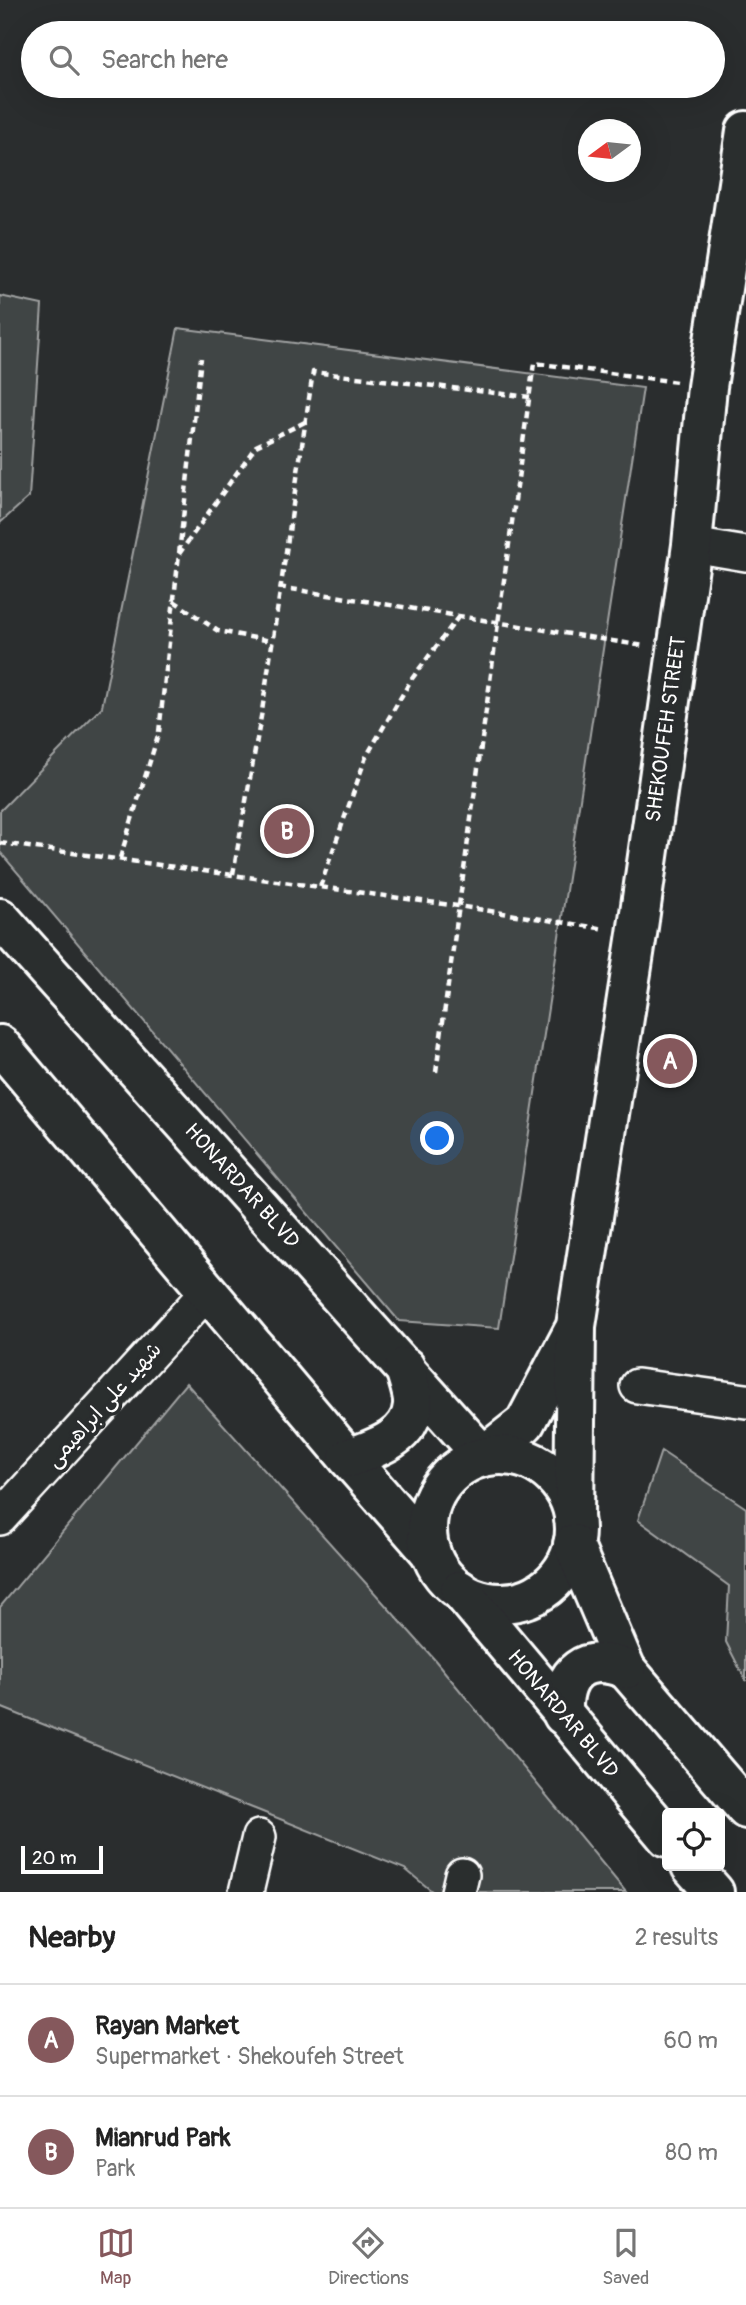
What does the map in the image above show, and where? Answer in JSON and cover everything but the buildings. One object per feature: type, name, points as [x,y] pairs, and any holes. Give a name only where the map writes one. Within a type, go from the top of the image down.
[{"type":"main road","name":"SHEKOUFEH STREET","points":[[574,1532],[576,1326],[637,934],[692,545],[707,387],[746,131]]},
{"type":"main road","name":"HONARDAR BLVD","points":[[0,918],[483,1456]]},
{"type":"main road","points":[[0,1045],[431,1553],[442,1574],[460,1590],[481,1600],[505,1603],[528,1598],[548,1586],[564,1567],[574,1532]]},
{"type":"main road","name":"SHEKOUFEH STREET","points":[[483,1456],[525,1423],[576,1326]]},
{"type":"main road","points":[[348,1458],[373,1450],[403,1432],[413,1405],[405,1367]]},
{"type":"main road","points":[[431,1553],[427,1530],[430,1505],[442,1483],[460,1466],[483,1456],[508,1454],[532,1461],[552,1475],[567,1495],[574,1532],[626,1669],[746,1809]]},
{"type":"main road","name":"HONARDAR BLVD","points":[[460,1590],[662,1832]]},
{"type":"main road","points":[[562,1715],[562,1695],[571,1676],[587,1664],[607,1661],[626,1669]]},
{"type":"main road","points":[[695,1871],[714,1892]]},
{"type":"street","points":[[692,545],[746,554]]},
{"type":"street","name":"شهید علی ابراهیمی","points":[[0,1518],[208,1291]]},
{"type":"street","points":[[637,1386],[746,1401]]},
{"type":"street","points":[[246,1892],[259,1837]]},
{"type":"path","points":[[120,858],[159,732],[201,358]]},
{"type":"path","points":[[436,1072],[534,363],[707,387]]},
{"type":"path","points":[[233,874],[262,711],[313,372],[530,397]]},
{"type":"path","points":[[179,555],[256,446],[305,422]]},
{"type":"path","points":[[279,587],[676,651]]},
{"type":"path","points":[[174,601],[218,631],[271,642]]},
{"type":"path","points":[[320,887],[366,757],[411,680],[460,616]]},
{"type":"path","points":[[0,843],[458,906],[637,934]]},
{"type":"shaded area","points":[[0,296],[42,305],[29,497],[0,523]]},
{"type":"shaded area","points":[[178,328],[643,388],[499,1328],[399,1321],[0,852],[0,811],[102,707]]},
{"type":"shaded area","points":[[186,1383],[434,1659],[626,1892],[433,1892],[405,1869],[0,1707],[0,1607]]},
{"type":"shaded area","points":[[661,1451],[746,1508],[746,1681],[726,1642],[729,1586],[638,1520]]},
{"type":"place","name":"Mianrud Park","points":[[287,831]]},
{"type":"place","name":"Rayan Market","points":[[670,1061]]}]
